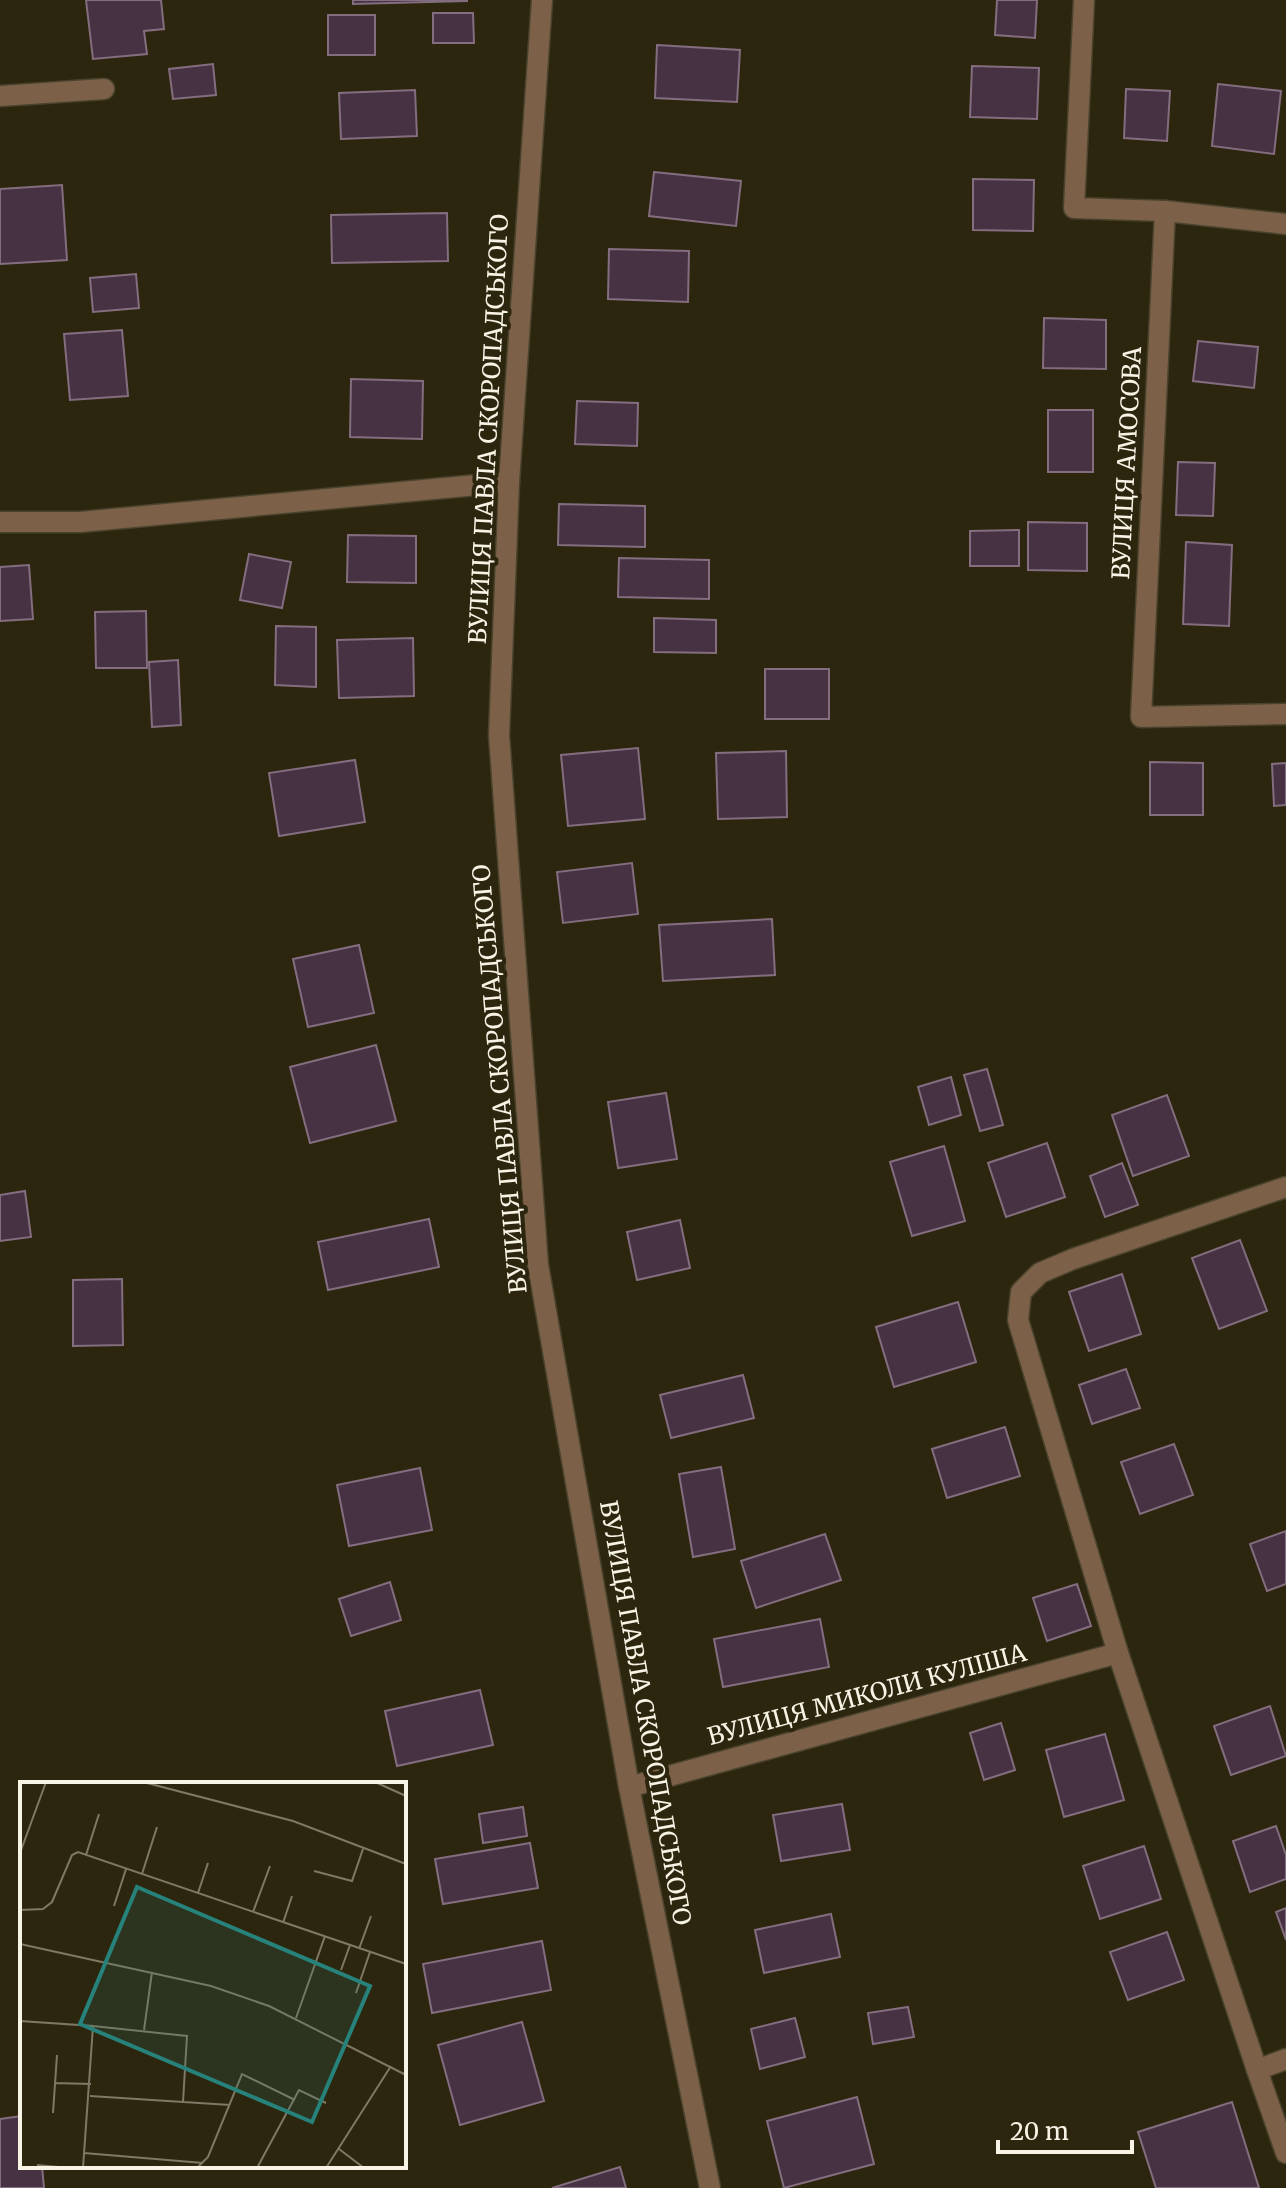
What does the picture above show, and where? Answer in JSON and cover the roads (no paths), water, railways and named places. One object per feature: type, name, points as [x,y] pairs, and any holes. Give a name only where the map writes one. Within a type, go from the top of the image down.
[{"type":"street","name":"ВУЛИЦЯ ПАВЛА СКОРОПАДСЬКОГО","points":[[542,0],[509,482],[499,735],[538,1265],[629,1787],[710,2188]]},
{"type":"street","points":[[1084,0],[1074,208],[1165,211],[1286,224]]},
{"type":"street","points":[[0,96],[104,89]]},
{"type":"street","name":"ВУЛИЦЯ АМОСОВА","points":[[1165,211],[1141,717],[1286,714]]},
{"type":"street","points":[[0,522],[80,522],[509,482]]},
{"type":"street","points":[[1286,1187],[1040,1273],[1021,1292],[1018,1320],[1118,1653],[1286,2153]]},
{"type":"street","name":"ВУЛИЦЯ МИКОЛИ КУЛІША","points":[[629,1787],[1118,1653]]},
{"type":"street","points":[[1257,2070],[1286,2059]]}]
